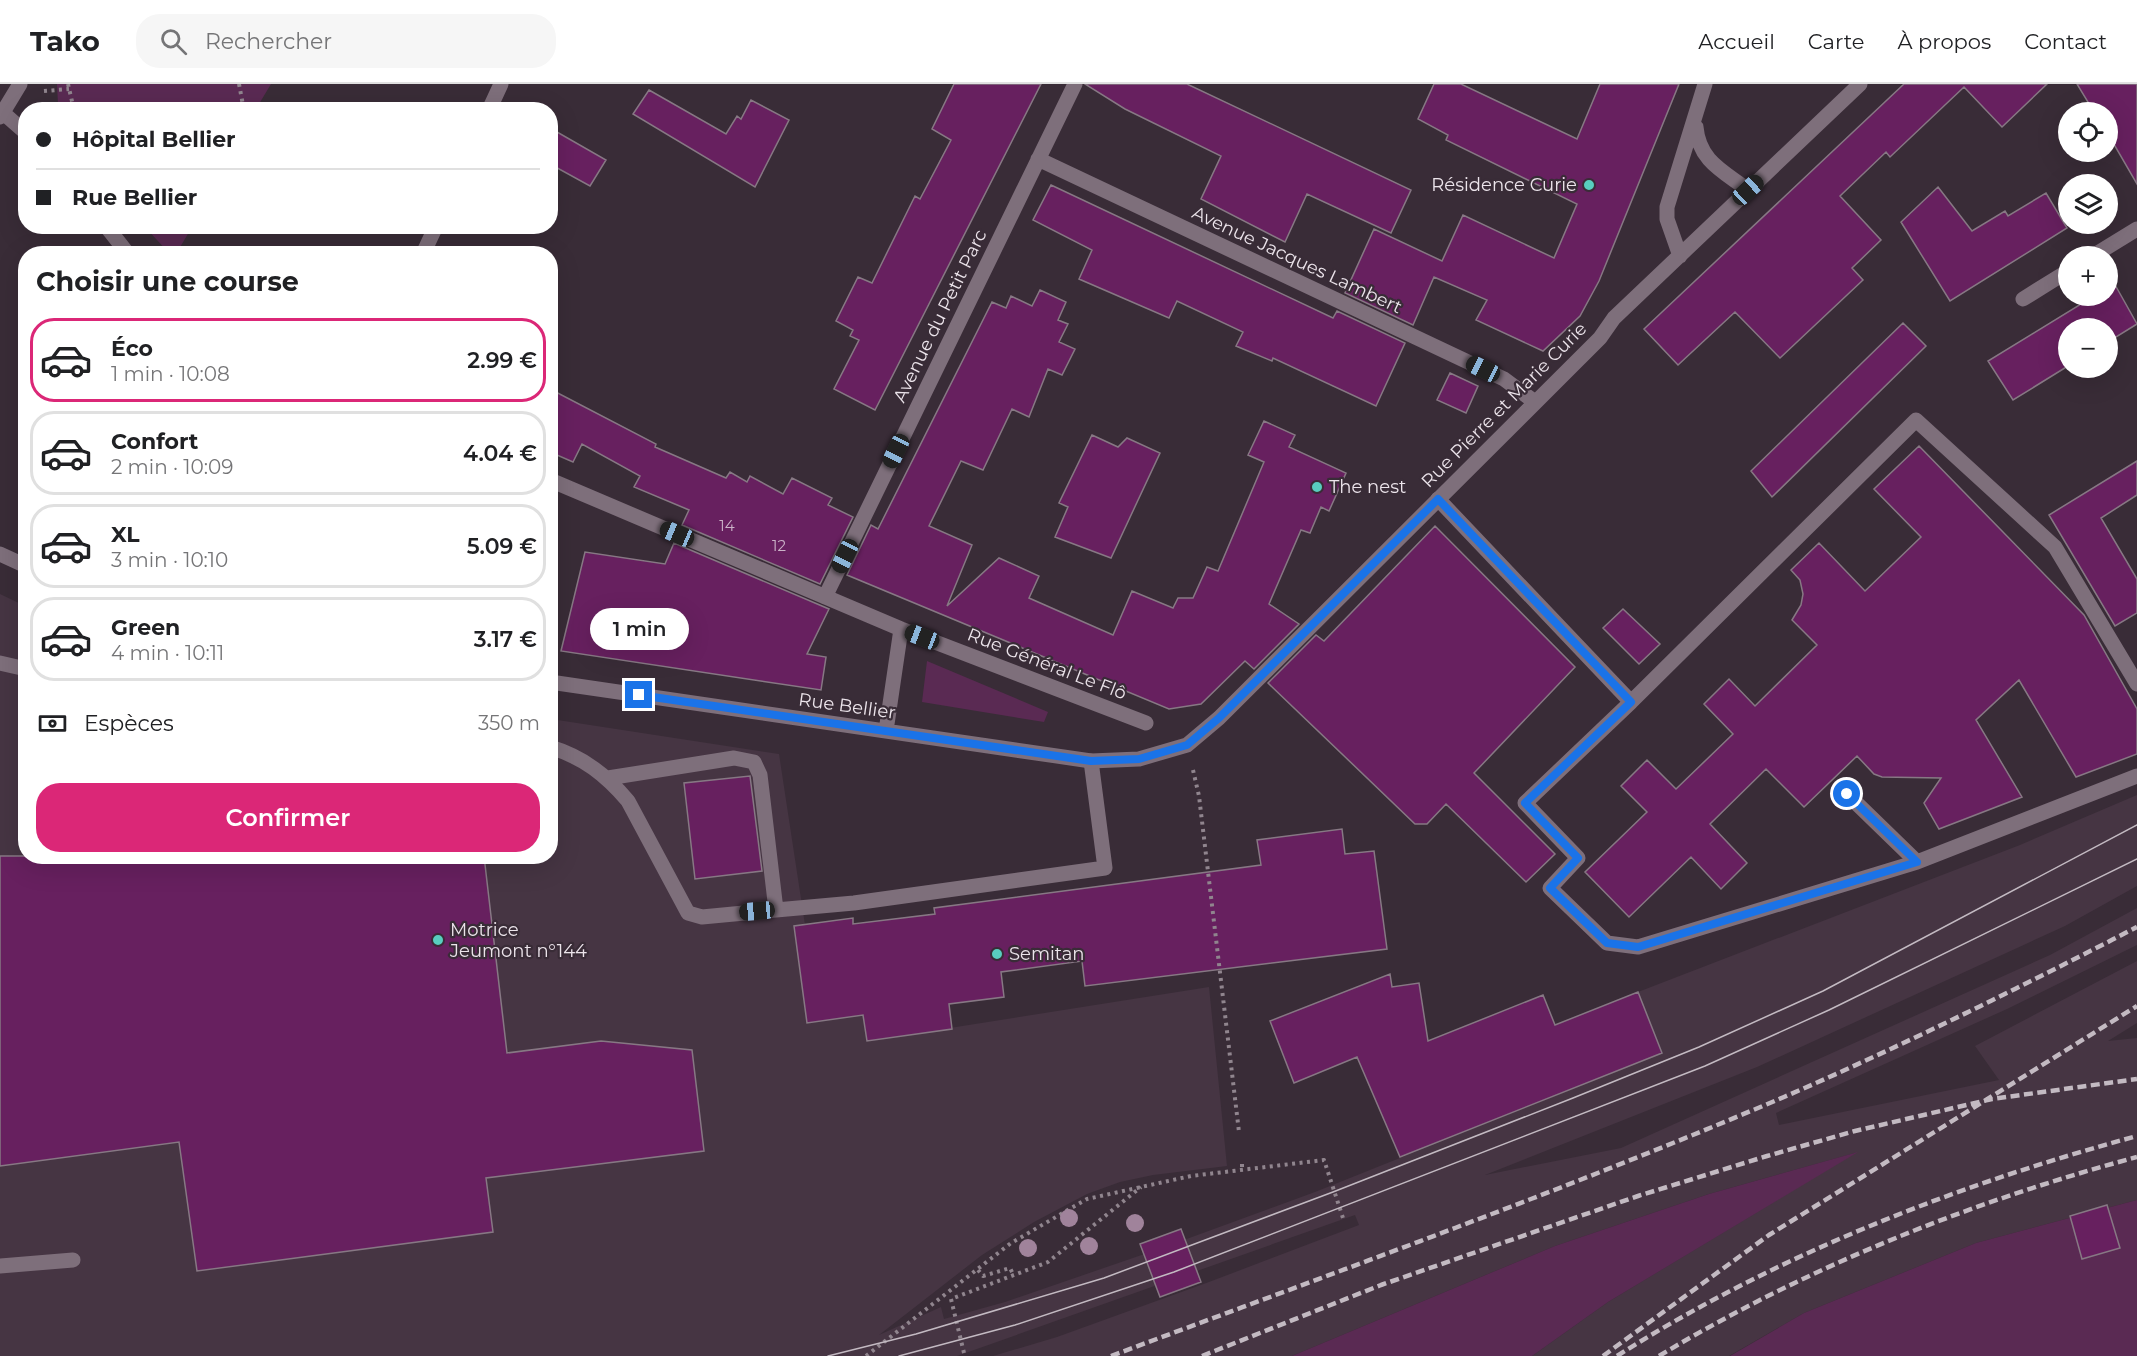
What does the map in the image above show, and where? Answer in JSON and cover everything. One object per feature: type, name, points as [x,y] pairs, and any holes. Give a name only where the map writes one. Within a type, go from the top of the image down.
[{"type":"street","points":[[18,127],[1,113],[20,84]]},
{"type":"street","points":[[493,102],[501,84]]},
{"type":"street","name":"Avenue du Petit Parc","points":[[825,597],[1075,84]]},
{"type":"street","points":[[1680,256],[1667,219],[1667,207],[1705,84]]},
{"type":"street","name":"Rue Pierre et Marie Curie","points":[[1139,759],[1187,745],[1219,718],[1600,338],[1614,318],[1860,84]]},
{"type":"street","points":[[1695,121],[1697,144],[1712,164],[1748,190]]},
{"type":"street","name":"Avenue Jacques Lambert","points":[[1038,159],[1504,379],[1535,402]]},
{"type":"street","points":[[2110,246],[2137,230]]},
{"type":"street","points":[[112,234],[122,246]]},
{"type":"street","points":[[2023,299],[2058,277]]},
{"type":"street","points":[[2137,684],[2055,547],[1916,420],[1631,702],[1525,803],[1578,858],[1550,888],[1607,943],[1638,947],[1917,862],[2137,776]]},
{"type":"street","name":"Rue Général Le Flô","points":[[558,483],[901,629],[1146,723]]},
{"type":"street","points":[[1438,499],[1631,702]]},
{"type":"street","points":[[0,554],[18,562]]},
{"type":"street","points":[[886,731],[901,629]]},
{"type":"street","points":[[0,663],[18,667]]},
{"type":"street","name":"Rue Bellier","points":[[558,683],[1091,761],[1139,759]]},
{"type":"street","points":[[558,750],[580,759],[608,778],[628,801],[688,913],[702,916],[854,903],[1105,868],[1091,761]]},
{"type":"street","points":[[608,778],[734,758],[754,762],[760,775],[776,910]]},
{"type":"street","points":[[1847,794],[1917,862]]},
{"type":"street","points":[[0,1266],[73,1260]]},
{"type":"path","points":[[69,84],[72,102]]},
{"type":"path","points":[[239,84],[242,102]]},
{"type":"path","points":[[1187,745],[1199,796],[1239,1132]]},
{"type":"path","points":[[866,1356],[978,1270],[980,1265],[1011,1243],[1087,1199],[1191,1176],[1324,1160],[1342,1218]]},
{"type":"path","points":[[1242,1164],[1242,1171]]},
{"type":"path","points":[[964,1353],[951,1299],[1048,1262],[1142,1187]]},
{"type":"path","points":[[978,1270],[983,1276],[1010,1268],[1014,1276]]},
{"type":"shaded area","points":[[57,84],[271,84],[260,102],[58,102]]},
{"type":"shaded area","points":[[151,234],[188,234],[181,246],[163,246]]},
{"type":"shaded area","points":[[0,594],[18,603],[18,864],[558,864],[558,720],[779,754],[805,925],[794,926],[807,1023],[863,1015],[867,1041],[1209,987],[1227,1166],[1153,1175],[1120,1182],[1087,1194],[1034,1222],[982,1255],[879,1335],[941,1307],[944,1319],[1005,1302],[1162,1248],[1315,1192],[1662,1053],[1638,992],[2020,845],[2137,795],[2137,886],[2065,926],[1757,1067],[1485,1175],[1621,1148],[2050,955],[2137,908],[2137,945],[2007,1009],[1776,1113],[1779,1125],[1999,1080],[1975,1046],[2137,961],[2137,1023],[2108,1041],[2137,1038],[2137,1200],[1976,1243],[1804,1313],[1729,1356],[1532,1356],[1608,1302],[1855,1153],[1709,1194],[1555,1246],[1292,1356],[993,1356],[1057,1337],[1359,1225],[1355,1215],[957,1356],[0,1356]]},
{"type":"shaded area","points":[[927,661],[1048,712],[1044,722],[922,702]]},
{"type":"shaded area","points":[[1858,1152],[1608,1302],[1532,1356],[1292,1356],[1555,1246],[1709,1194]]},
{"type":"shaded area","points":[[2137,1200],[2137,1356],[1730,1356],[1804,1313],[1976,1243]]},
{"type":"building","points":[[954,84],[1041,84],[875,410],[834,389],[859,340],[850,336],[853,330],[836,321],[858,277],[872,283],[915,196],[920,199],[951,140],[932,129]]},
{"type":"building","points":[[1085,84],[1187,84],[1411,190],[1391,233],[1307,194],[1285,242],[1201,199],[1221,156],[1125,109]]},
{"type":"building","points":[[1434,84],[1461,84],[1577,139],[1600,84],[1679,84],[1599,281],[1580,316],[1543,351],[1476,320],[1487,300],[1434,277],[1413,325],[1345,293],[1374,229],[1442,261],[1463,215],[1554,258],[1577,204],[1446,140],[1448,135],[1418,119]]},
{"type":"building","points":[[1904,84],[2047,84],[2002,127],[1964,87],[1890,157],[1886,152],[1840,196],[1881,240],[1852,268],[1863,280],[1780,358],[1735,312],[1678,365],[1644,329]]},
{"type":"building","points":[[2077,84],[2137,84],[2137,184],[2118,151],[2118,102],[2088,102]]},
{"type":"building","points":[[649,90],[726,134],[737,116],[741,119],[751,100],[789,120],[755,187],[633,114]]},
{"type":"building","points":[[558,133],[606,160],[590,186],[558,168]]},
{"type":"building","points":[[1051,185],[1333,318],[1337,311],[1405,343],[1376,406],[1273,358],[1272,361],[1236,346],[1243,332],[1177,301],[1169,318],[1079,279],[1092,250],[1033,220]]},
{"type":"building","points":[[1938,187],[1972,231],[2005,211],[2008,216],[2046,193],[2058,213],[2058,234],[1950,301],[1901,222]]},
{"type":"building","points":[[1040,290],[1066,302],[1058,320],[1068,324],[1059,342],[1075,349],[1062,375],[1048,369],[1029,417],[1012,409],[983,470],[961,461],[929,526],[972,545],[947,606],[999,558],[1039,576],[1029,598],[1113,635],[1132,591],[1173,608],[1178,598],[1193,598],[1207,567],[1218,571],[1264,462],[1248,455],[1264,421],[1295,435],[1289,447],[1346,473],[1329,511],[1321,507],[1310,533],[1301,530],[1269,604],[1299,624],[1254,669],[1245,661],[1201,704],[1169,709],[847,575],[871,525],[878,529],[992,302],[1006,308],[1011,296],[1032,306]]},
{"type":"building","points":[[2118,290],[2137,324],[2118,336],[2118,318],[2058,318],[2078,306],[2118,306]]},
{"type":"building","points":[[2058,318],[2058,372],[2013,400],[1988,361]]},
{"type":"building","points":[[1903,323],[1926,346],[1772,497],[1751,471]]},
{"type":"building","points":[[1450,373],[1478,386],[1466,413],[1437,400]]},
{"type":"building","points":[[558,393],[656,444],[655,447],[726,478],[730,472],[747,482],[750,476],[783,494],[792,478],[832,498],[828,505],[853,517],[820,584],[682,525],[689,510],[634,487],[640,476],[582,444],[573,462],[558,455]]},
{"type":"building","points":[[1092,435],[1118,447],[1127,438],[1160,453],[1111,558],[1055,537],[1068,507],[1059,503]]},
{"type":"building","points":[[1919,446],[2084,615],[2137,709],[2137,754],[2076,777],[2019,680],[1976,720],[2022,797],[1939,829],[1924,803],[1941,778],[1882,777],[1874,774],[1857,756],[1804,807],[1766,769],[1710,824],[1747,863],[1721,889],[1691,857],[1629,917],[1585,872],[1647,812],[1621,786],[1647,760],[1676,789],[1733,734],[1704,704],[1729,679],[1755,706],[1817,645],[1792,620],[1801,605],[1803,594],[1800,580],[1791,570],[1819,543],[1865,591],[1921,537],[1874,489]]},
{"type":"building","points":[[2137,461],[2137,495],[2101,518],[2137,579],[2137,613],[2115,626],[2049,515]]},
{"type":"building","points":[[1435,526],[1575,667],[1474,773],[1555,854],[1526,882],[1446,804],[1427,824],[1415,824],[1268,683],[1316,635],[1324,641]]},
{"type":"building","points":[[674,543],[829,609],[807,654],[826,657],[821,690],[561,651],[585,552],[665,564]]},
{"type":"building","points":[[1623,609],[1660,644],[1639,664],[1603,628]]},
{"type":"building","points":[[750,776],[762,871],[695,879],[684,783]]},
{"type":"building","name":"Semitan","points":[[1342,829],[1345,854],[1374,851],[1387,949],[1085,986],[1082,961],[1001,972],[1004,997],[949,1004],[952,1029],[867,1041],[863,1015],[807,1023],[794,926],[853,918],[853,924],[935,914],[934,908],[1261,865],[1257,840]]},
{"type":"building","points":[[0,856],[18,856],[18,864],[485,864],[507,1053],[601,1041],[692,1050],[704,1151],[486,1178],[493,1232],[197,1271],[179,1142],[0,1166]]},
{"type":"building","points":[[1390,974],[1392,987],[1419,983],[1428,1041],[1543,995],[1555,1025],[1638,992],[1662,1053],[1400,1157],[1357,1057],[1294,1083],[1270,1021]]},
{"type":"building","points":[[2107,1205],[2120,1248],[2082,1259],[2070,1216]]},
{"type":"building","points":[[1181,1229],[1201,1282],[1160,1297],[1140,1244]]},
{"type":"tram line","points":[[828,1356],[916,1334],[1104,1278],[1333,1192],[1699,1047],[1823,991],[2137,825]]},
{"type":"tram line","points":[[899,1356],[1015,1325],[1174,1272],[1705,1066],[1829,1010],[2137,859]]},
{"type":"railway","points":[[1111,1356],[1365,1262],[1701,1132],[1873,1057],[2050,972],[2137,927]]},
{"type":"railway","points":[[1603,1356],[1769,1235],[2137,1006]]},
{"type":"railway","points":[[1202,1356],[1381,1285],[1638,1196],[1767,1156],[1855,1131],[1992,1099],[2137,1079]]},
{"type":"railway","points":[[1617,1356],[1740,1286],[1869,1226],[2002,1177],[2137,1136]]},
{"type":"railway","points":[[1659,1356],[1773,1294],[1891,1240],[2013,1195],[2137,1157]]},
{"type":"place","name":"Résidence Curie","points":[[1589,185]]},
{"type":"place","name":"The nest","points":[[1317,487]]},
{"type":"place","name":"Motrice Jeumont n°144","points":[[438,940]]},
{"type":"place","name":"Semitan","points":[[997,954]]},
{"type":"route","points":[[639,695],[1091,761],[1139,759],[1187,745],[1219,718],[1438,499],[1631,702],[1525,803],[1578,858],[1550,888],[1607,943],[1638,947],[1917,862],[1847,794]]}]
